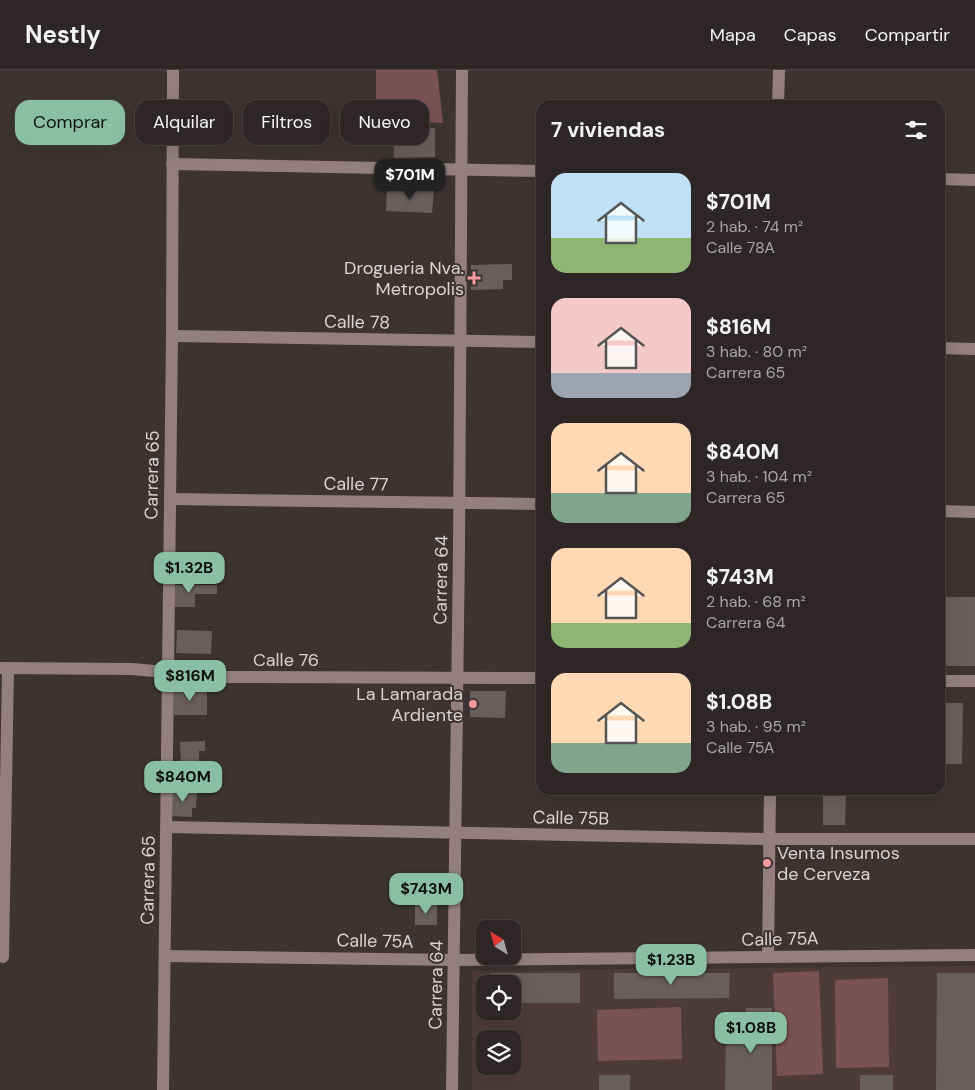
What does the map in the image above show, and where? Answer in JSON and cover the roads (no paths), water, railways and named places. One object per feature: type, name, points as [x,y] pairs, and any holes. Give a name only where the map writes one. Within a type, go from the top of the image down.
[{"type":"street","name":"Carrera 65","points":[[163,1090],[172,336],[173,70]]},
{"type":"street","name":"Carrera 64","points":[[452,1090],[462,70]]},
{"type":"street","points":[[778,100],[779,70]]},
{"type":"street","points":[[172,164],[536,171]]},
{"type":"street","points":[[945,179],[975,180]]},
{"type":"street","name":"Calle 78","points":[[172,336],[536,342]]},
{"type":"street","points":[[945,348],[975,348]]},
{"type":"street","name":"Calle 77","points":[[170,499],[536,504]]},
{"type":"street","points":[[945,511],[975,512]]},
{"type":"street","points":[[3,957],[4,668]]},
{"type":"street","name":"Calle 76","points":[[4,668],[132,668],[221,677],[536,678]]},
{"type":"street","points":[[945,681],[975,681]]},
{"type":"street","points":[[768,957],[770,795]]},
{"type":"street","name":"Calle 75B","points":[[166,827],[769,839],[975,839]]},
{"type":"street","name":"Calle 75A","points":[[165,956],[454,960],[975,955]]},
{"type":"place","name":"Drogueria Nva. Metropolis","points":[[474,278]]},
{"type":"place","name":"La Lamarada Ardiente","points":[[473,704]]},
{"type":"place","name":"Venta Insumos de Cerveza","points":[[767,863]]}]
